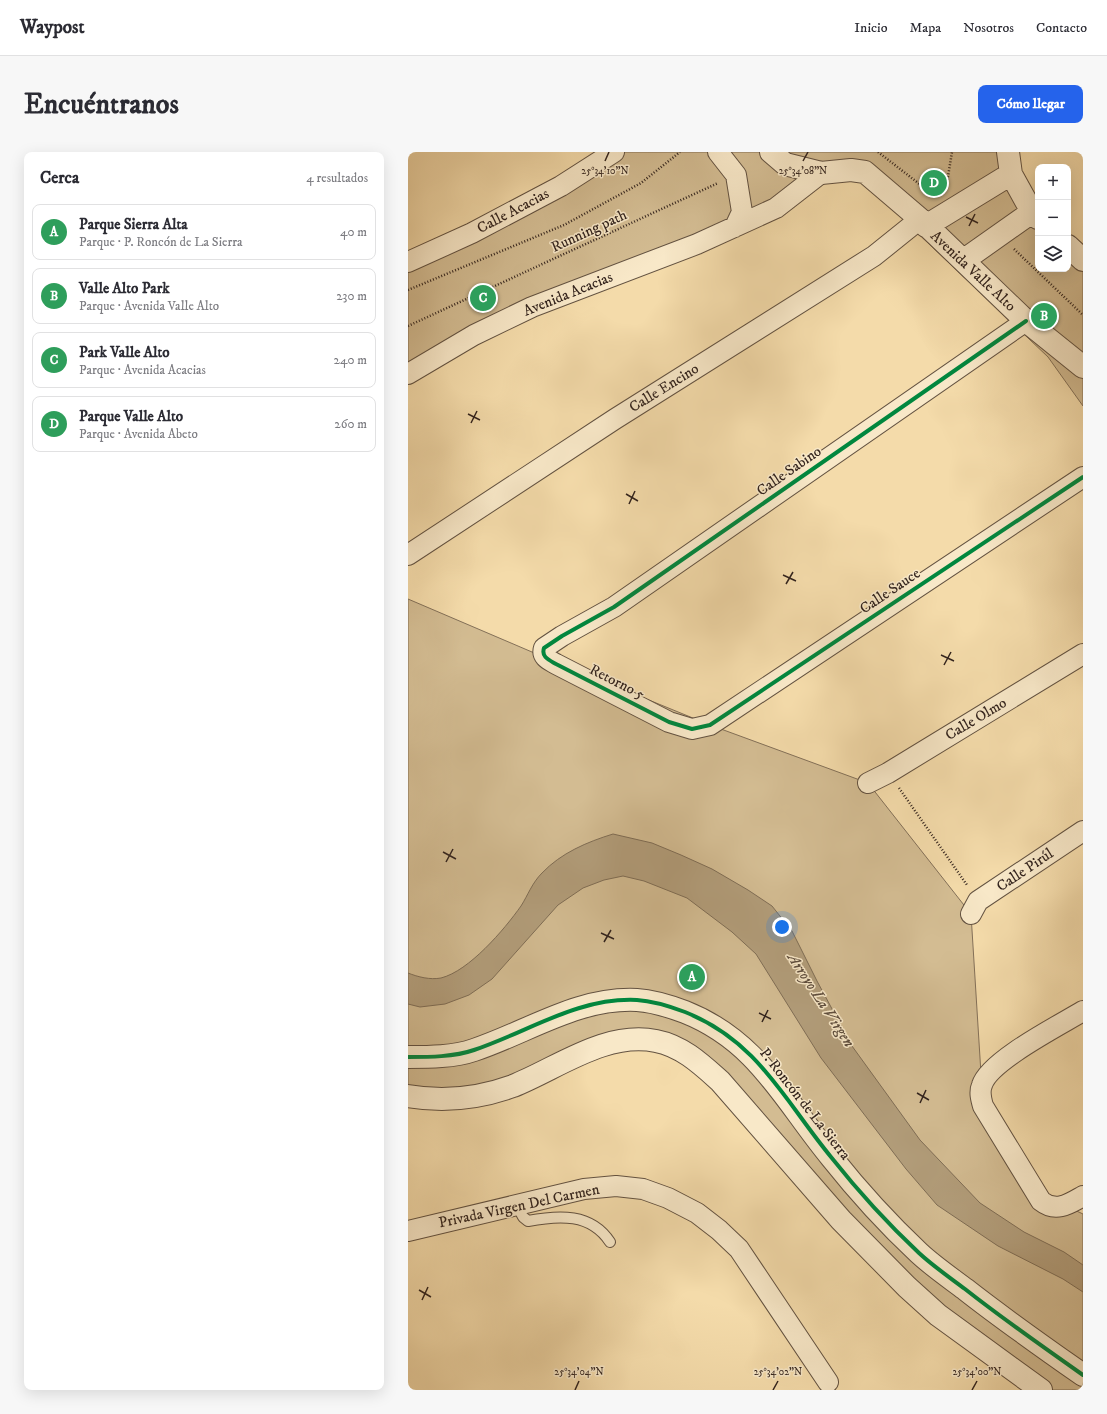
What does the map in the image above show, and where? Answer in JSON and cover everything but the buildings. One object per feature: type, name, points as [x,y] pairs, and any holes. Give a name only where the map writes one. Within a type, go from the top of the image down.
[{"type":"street","name":"Calle Acacias","points":[[408,262],[472,233],[561,186],[614,152]]},
{"type":"street","points":[[718,152],[736,175],[742,212],[735,227]]},
{"type":"street","name":"Avenida Valle Alto","points":[[771,152],[785,164],[821,173],[851,170],[865,172],[964,260],[1026,321],[1083,367]]},
{"type":"street","points":[[964,260],[1035,215],[1011,174],[1008,152]]},
{"type":"street","name":"Avenida Acacias","points":[[408,374],[474,334],[532,307],[697,244],[776,208],[821,173]]},
{"type":"street","points":[[923,223],[950,206],[1011,174]]},
{"type":"street","name":"Calle Encino","points":[[408,556],[615,419],[874,256],[923,223]]},
{"type":"street","points":[[1071,249],[1083,260]]},
{"type":"street","name":"Calle Sabino","points":[[562,636],[614,607],[1026,321]]},
{"type":"street","name":"Calle Sauce","points":[[710,725],[1083,477]]},
{"type":"street","name":"Retorno 5","points":[[562,636],[544,648],[546,658],[669,722],[692,729],[710,725]]},
{"type":"street","name":"Calle Olmo","points":[[868,783],[888,773],[1083,654]]},
{"type":"street","name":"Calle Pirúl","points":[[975,908],[1083,831]]},
{"type":"street","name":"P. Roncón de La Sierra","points":[[408,1057],[449,1055],[473,1051],[570,1010],[615,1001],[635,1000],[655,1002],[707,1022],[724,1031],[755,1058],[856,1189],[921,1254],[995,1312],[1083,1375]]},
{"type":"street","points":[[1083,1011],[999,1062],[992,1068],[982,1084],[980,1095],[983,1106],[1037,1196],[1046,1206],[1055,1208],[1064,1207],[1083,1196]]},
{"type":"street","points":[[408,1096],[434,1100],[459,1098],[487,1093],[526,1080],[597,1048],[621,1042],[637,1039],[656,1041],[673,1046],[700,1063],[720,1081],[841,1220],[907,1287],[938,1315],[1041,1390]]},
{"type":"street","name":"Privada Virgen Del Carmen","points":[[408,1230],[584,1189],[616,1186],[642,1189],[668,1198],[697,1213],[739,1248],[828,1382]]},
{"type":"lane","points":[[516,1204],[523,1217],[528,1221],[573,1217],[593,1225],[606,1235],[610,1242]]},
{"type":"path","points":[[878,152],[950,206]]},
{"type":"path","points":[[950,206],[952,152]]},
{"type":"path","points":[[1000,236],[1083,315]]},
{"type":"path","points":[[888,773],[975,908]]},
{"type":"shaded area","points":[[614,152],[1010,152],[1035,211],[1035,272],[1071,272],[1071,249],[1083,261],[1083,406],[1048,357],[908,224],[865,172],[821,173],[781,206],[690,240],[408,374],[408,262]]},
{"type":"shaded area","points":[[408,599],[546,658],[710,725],[868,783],[971,914],[983,1106],[1034,1191],[1083,1214],[1083,1390],[1041,1390],[938,1315],[700,1063],[621,1042],[487,1093],[408,1096]]},
{"type":"water","name":"Arroyo La Virgen","points":[[613,834],[652,843],[712,869],[772,906],[792,931],[852,1046],[920,1140],[980,1203],[1024,1232],[1064,1252],[1083,1265],[1083,1292],[1063,1279],[998,1246],[937,1205],[906,1169],[821,1058],[756,954],[732,932],[687,898],[644,881],[623,876],[604,880],[583,888],[558,905],[492,979],[469,995],[445,1004],[420,1007],[408,1004],[408,973],[424,978],[437,979],[452,974],[463,967],[496,937],[521,906],[535,881],[549,866],[575,849]]},
{"type":"cycle path","points":[[1026,321],[614,607],[562,636],[544,648],[544,654],[546,658],[556,664],[669,722],[692,729],[710,725],[1083,477]]},
{"type":"cycle path","points":[[408,1057],[441,1056],[474,1050],[554,1017],[594,1004],[615,1001],[649,1001],[685,1012],[710,1024],[732,1039],[751,1056],[768,1074],[814,1136],[852,1182],[884,1218],[919,1253],[935,1267],[994,1311],[1083,1375]]},
{"type":"place","name":"Parque Valle Alto","points":[[934,183]]},
{"type":"place","name":"Park Valle Alto","points":[[483,298]]},
{"type":"place","name":"Valle Alto Park","points":[[1044,316]]},
{"type":"place","name":"Parque Sierra Alta","points":[[692,977]]}]
